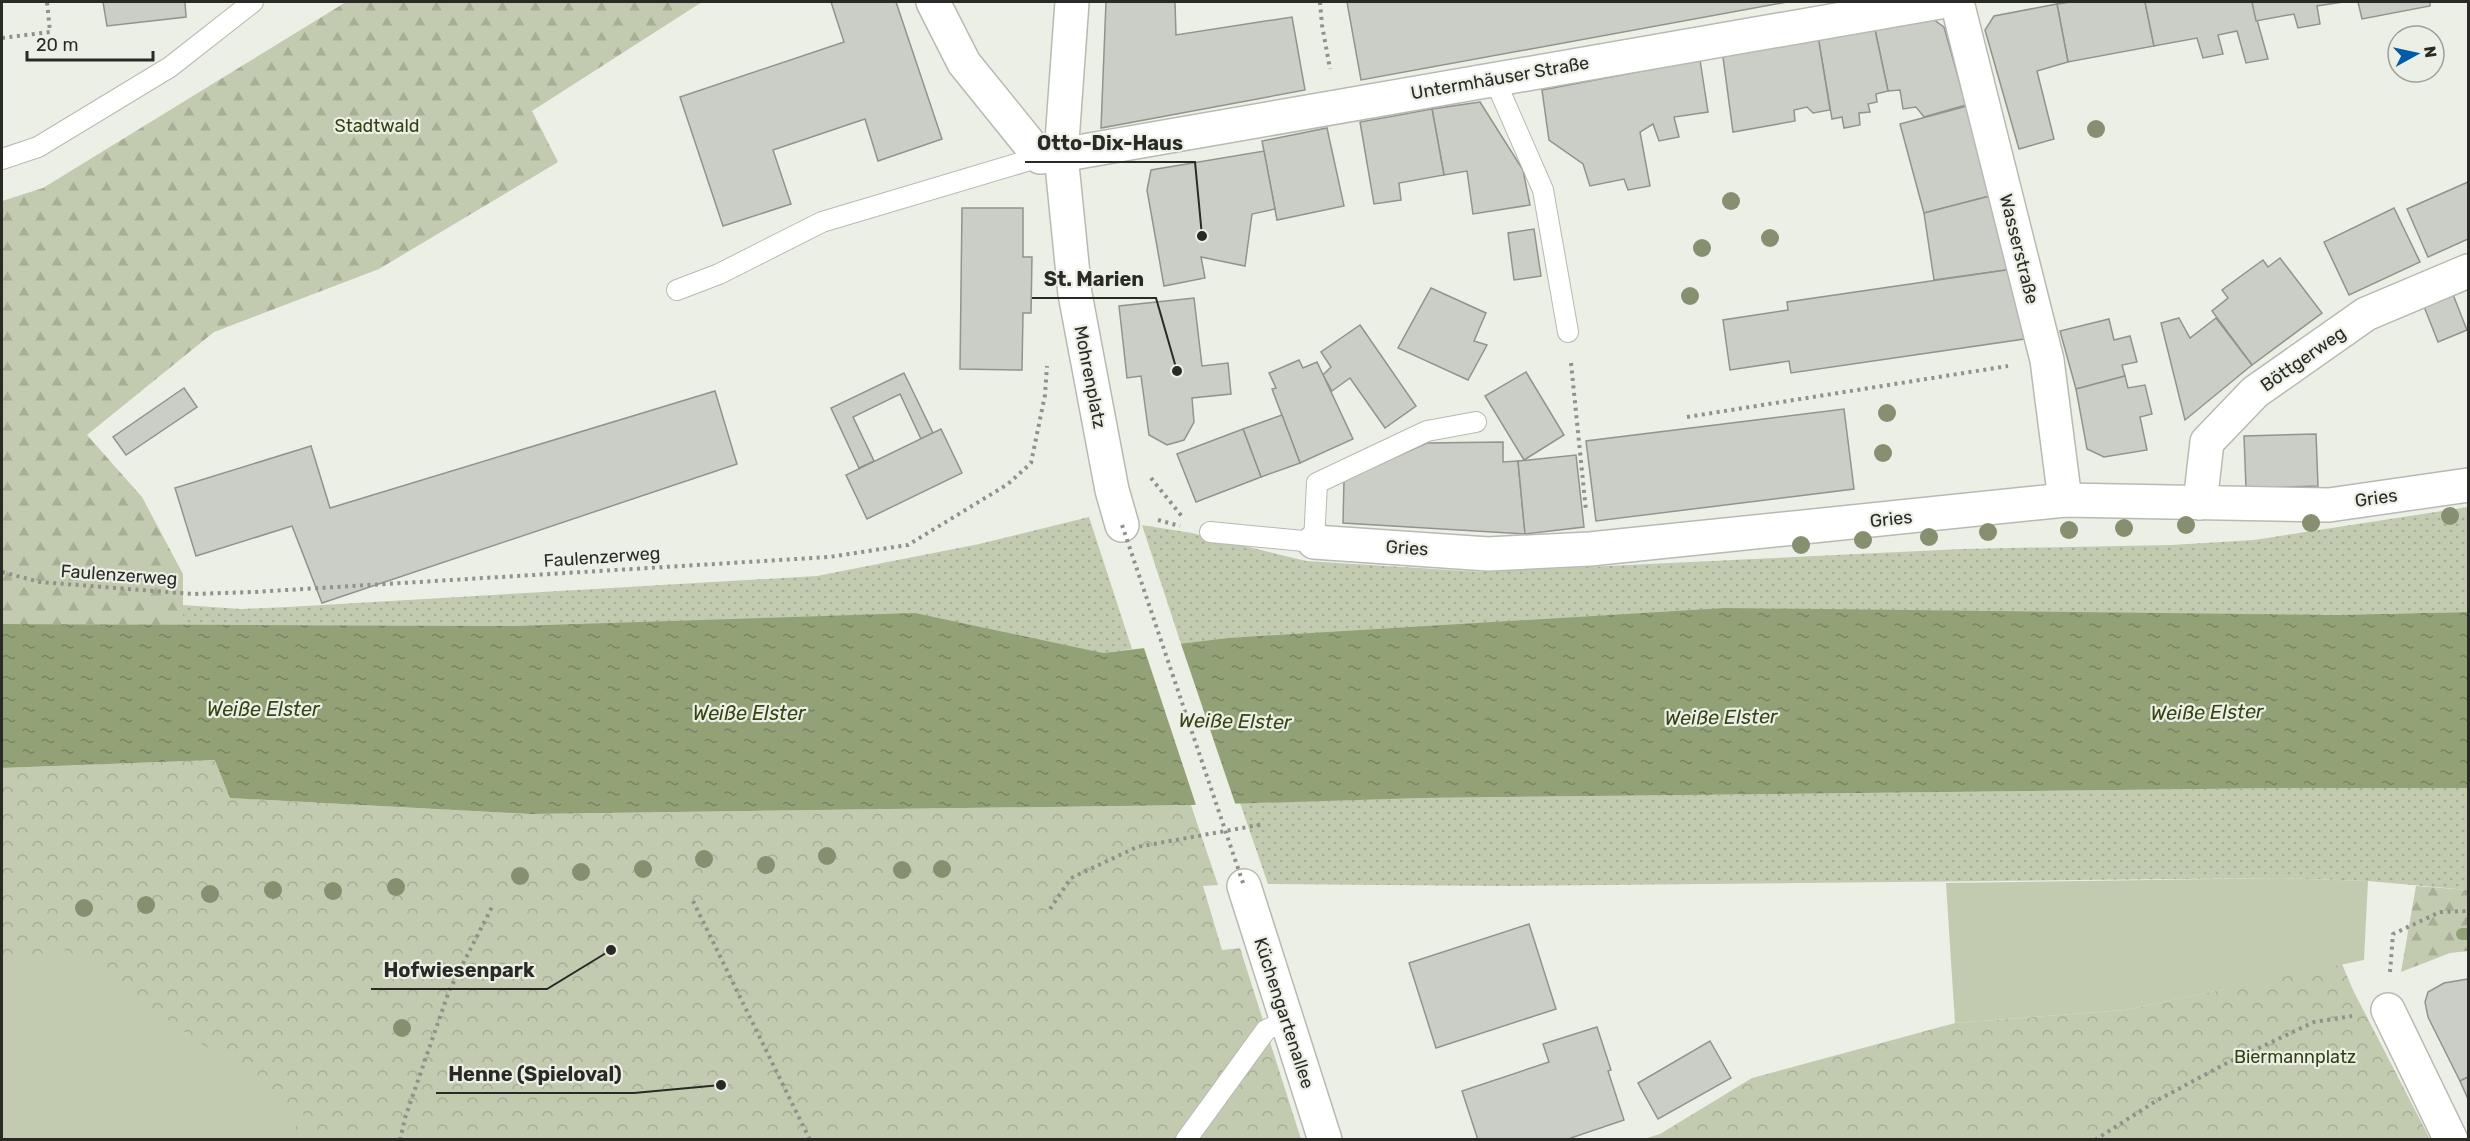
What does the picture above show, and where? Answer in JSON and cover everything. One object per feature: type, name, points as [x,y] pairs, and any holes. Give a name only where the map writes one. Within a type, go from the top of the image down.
[{"type":"street","points":[[933,2],[963,63],[1050,156]]},
{"type":"street","name":"Mohrenplatz","points":[[1072,2],[1050,156],[1083,343],[1119,517]]},
{"type":"street","name":"Untermhäuser Straße","points":[[1050,156],[1940,2]]},
{"type":"street","name":"Wasserstraße","points":[[1957,2],[2048,360],[2065,500]]},
{"type":"street","name":"Böttgerweg","points":[[2200,502],[2207,442],[2255,392],[2366,314],[2469,271]]},
{"type":"street","name":"Gries","points":[[1314,542],[1488,554],[1590,549],[2065,500],[2329,506],[2469,485]]},
{"type":"street","name":"Küchengartenallee","points":[[1244,886],[1325,1140]]},
{"type":"street","points":[[2388,1010],[2451,1140]]},
{"type":"lane","points":[[2,159],[38,147],[170,67],[253,2]]},
{"type":"lane","points":[[1494,78],[1543,190],[1568,332]]},
{"type":"lane","points":[[677,290],[719,274],[822,222],[1050,156]]},
{"type":"lane","points":[[1314,542],[1317,483],[1427,431],[1476,422]]},
{"type":"lane","name":"Gries","points":[[1210,532],[1314,542]]},
{"type":"lane","points":[[1186,1140],[1266,1030],[1286,1021]]},
{"type":"path","points":[[2,38],[50,32],[46,2]]},
{"type":"path","points":[[1320,2],[1337,107]]},
{"type":"path","points":[[1568,332],[1590,549]]},
{"type":"path","name":"Faulenzerweg","points":[[2,572],[40,582],[193,594],[828,557],[908,544],[1008,484],[1031,463],[1045,395],[1048,352],[1083,343]]},
{"type":"path","points":[[1687,417],[2048,360]]},
{"type":"path","points":[[1210,532],[1170,523],[1119,517],[1244,886]]},
{"type":"path","points":[[1050,909],[1071,878],[1137,847],[1264,824]]},
{"type":"path","points":[[693,901],[810,1140]]},
{"type":"path","points":[[400,1140],[405,1118],[449,991],[492,907]]},
{"type":"path","points":[[2095,1140],[2156,1101],[2215,1069],[2314,1022],[2388,1010],[2393,934],[2440,912],[2469,911]]},
{"type":"green space","name":"Stadtwald","points":[[346,2],[702,2],[532,111],[558,162],[379,269],[214,332],[87,435],[142,497],[183,574],[183,625],[2,624],[2,201],[43,188]]},
{"type":"green space","points":[[2468,507],[2468,612],[1228,638],[1181,644],[1142,525],[1192,533],[1306,561],[1483,572],[1962,549],[2171,545],[2254,540]]},
{"type":"green space","points":[[1089,517],[1132,649],[1103,653],[516,626],[183,625],[183,605],[241,609],[288,607],[817,576],[979,544]]},
{"type":"green space","points":[[216,760],[231,798],[530,814],[1191,805],[1218,885],[1203,886],[1222,950],[1240,948],[1301,1139],[2,1139],[2,768]]},
{"type":"green space","points":[[2468,788],[2468,890],[2368,881],[2280,878],[1506,886],[1268,884],[1240,803],[1424,798]]},
{"type":"green space","points":[[2280,878],[2368,881],[2364,960],[2125,1010],[1955,1023],[1946,883]]},
{"type":"green space","points":[[2416,886],[2468,890],[2468,951],[2450,953],[2401,972]]},
{"type":"green space","points":[[67,950],[304,1115],[287,1139],[2,1139],[2,959]]},
{"type":"green space","name":"Biermannplatz","points":[[2342,964],[2353,990],[2430,1139],[1640,1140],[1660,1134],[1752,1078],[1955,1023],[2125,1010]]},
{"type":"water","name":"Weiße Elster","points":[[1725,608],[2331,615],[2468,612],[2468,788],[1424,798],[1191,805],[530,814],[230,798],[215,760],[2,768],[2,624],[516,626],[915,613],[1103,653],[1228,638]]},
{"type":"pier","points":[[1180,641],[1236,806],[1197,808],[1143,645]]},
{"type":"building","points":[[103,2],[185,2],[186,17],[107,26]]},
{"type":"building","points":[[831,2],[896,2],[942,139],[878,161],[865,119],[773,150],[791,204],[723,226],[680,97],[844,42]]},
{"type":"building","points":[[1106,2],[1175,2],[1176,35],[1292,17],[1305,90],[1101,128]]},
{"type":"building","points":[[1347,2],[1787,2],[1361,80]]},
{"type":"building","points":[[2145,2],[2154,46],[2068,62],[2057,4]]},
{"type":"building","points":[[2145,2],[2252,2],[2268,59],[2246,63],[2237,31],[2218,35],[2223,54],[2203,58],[2197,38],[2154,46]]},
{"type":"building","points":[[2252,2],[2343,2],[2317,6],[2320,24],[2298,28],[2294,14],[2256,21]]},
{"type":"building","points":[[2358,2],[2430,2],[2430,6],[2362,19]]},
{"type":"building","points":[[2057,4],[2068,62],[2037,71],[2054,139],[2019,149],[1985,30],[1994,16]]},
{"type":"building","points":[[1927,15],[1944,27],[1966,105],[1924,117],[1916,107],[1903,109],[1900,90],[1888,91],[1874,25]]},
{"type":"building","points":[[1874,25],[1888,91],[1876,94],[1877,102],[1868,104],[1870,112],[1859,113],[1860,125],[1844,128],[1842,117],[1832,119],[1818,36]]},
{"type":"building","points":[[1818,36],[1830,110],[1813,113],[1807,107],[1794,110],[1795,121],[1733,132],[1723,57]]},
{"type":"building","points":[[1700,60],[1708,112],[1674,117],[1679,137],[1659,141],[1653,124],[1640,132],[1650,186],[1628,190],[1624,179],[1590,186],[1583,164],[1549,140],[1542,90]]},
{"type":"building","points":[[1480,102],[1523,170],[1530,205],[1473,214],[1467,171],[1444,175],[1432,109]]},
{"type":"building","points":[[1967,106],[1990,196],[1924,213],[1900,124]]},
{"type":"building","points":[[1432,109],[1444,175],[1399,183],[1401,200],[1374,204],[1360,122]]},
{"type":"building","points":[[1327,128],[1344,206],[1277,220],[1262,141]]},
{"type":"building","points":[[1264,151],[1275,209],[1252,214],[1245,266],[1201,257],[1205,278],[1164,286],[1147,190],[1151,170]]},
{"type":"building","points":[[2468,182],[2468,239],[2428,257],[2407,209]]},
{"type":"building","points":[[1990,196],[2013,269],[1934,280],[1924,213]]},
{"type":"building","points":[[962,208],[1023,208],[1023,257],[1032,257],[1031,313],[1023,313],[1022,370],[960,369]]},
{"type":"building","points":[[2394,208],[2420,262],[2349,295],[2324,242]]},
{"type":"building","points":[[1534,229],[1541,276],[1514,280],[1508,233]]},
{"type":"building","points":[[2280,258],[2322,313],[2252,365],[2212,311],[2228,298],[2222,290],[2263,260],[2268,267]]},
{"type":"building","points":[[2013,269],[2024,339],[1791,373],[1789,361],[1730,370],[1723,320],[1788,310],[1787,302]]},
{"type":"building","points":[[1431,288],[1486,313],[1474,341],[1487,345],[1468,380],[1398,348]]},
{"type":"building","points":[[2452,292],[2467,330],[2438,342],[2423,304]]},
{"type":"building","points":[[1194,298],[1202,366],[1228,363],[1231,394],[1192,398],[1194,422],[1184,440],[1167,445],[1149,435],[1141,376],[1127,378],[1119,306]]},
{"type":"building","points":[[2179,318],[2190,338],[2216,318],[2252,365],[2185,420],[2161,323]]},
{"type":"building","points":[[2109,319],[2114,340],[2130,336],[2137,362],[2122,365],[2125,376],[2076,389],[2060,331]]},
{"type":"building","points":[[1360,325],[1416,406],[1385,428],[1350,378],[1332,391],[1323,375],[1331,367],[1321,352]]},
{"type":"building","points":[[1299,360],[1303,368],[1317,362],[1353,439],[1300,463],[1272,389],[1276,388],[1269,373]]},
{"type":"building","points":[[1526,372],[1564,435],[1524,460],[1485,396]]},
{"type":"building","points":[[904,373],[933,433],[921,439],[900,394],[853,417],[874,461],[859,468],[831,408]]},
{"type":"building","points":[[2125,376],[2128,388],[2145,385],[2152,414],[2140,417],[2147,450],[2104,457],[2087,449],[2076,389]]},
{"type":"building","points":[[184,388],[197,407],[126,455],[113,437]]},
{"type":"building","points":[[715,391],[737,464],[322,603],[292,526],[196,556],[175,488],[311,446],[330,508]]},
{"type":"building","points":[[1844,409],[1854,489],[1596,521],[1586,441]]},
{"type":"building","points":[[1282,415],[1300,463],[1261,477],[1243,429]]},
{"type":"building","points":[[941,429],[962,473],[867,519],[846,475]]},
{"type":"building","points":[[1243,429],[1261,477],[1196,502],[1177,454]]},
{"type":"building","points":[[2316,434],[2318,486],[2246,488],[2244,436]]},
{"type":"building","points":[[1503,442],[1503,462],[1518,461],[1525,534],[1343,523],[1344,480],[1427,443]]},
{"type":"building","points":[[1576,455],[1584,527],[1525,534],[1518,461]]},
{"type":"building","points":[[1529,924],[1556,1009],[1436,1048],[1409,963]]},
{"type":"building","points":[[2468,979],[2468,1077],[2460,1081],[2428,1017],[2425,1002],[2428,992],[2444,983]]},
{"type":"building","points":[[1597,1027],[1624,1120],[1565,1140],[1478,1140],[1462,1091],[1549,1062],[1543,1044]]},
{"type":"building","points":[[1710,1041],[1731,1078],[1658,1119],[1638,1083]]},
{"type":"building","points":[[2468,1077],[2468,1099],[2460,1081]]},
{"type":"waterway","points":[[2462,934],[2468,934]]},
{"type":"place","name":"Otto-Dix-Haus","points":[[1202,236]]},
{"type":"place","name":"St. Marien","points":[[1177,371]]},
{"type":"place","name":"Hofwiesenpark","points":[[611,950]]},
{"type":"place","name":"Henne (Spieloval)","points":[[721,1085]]}]
